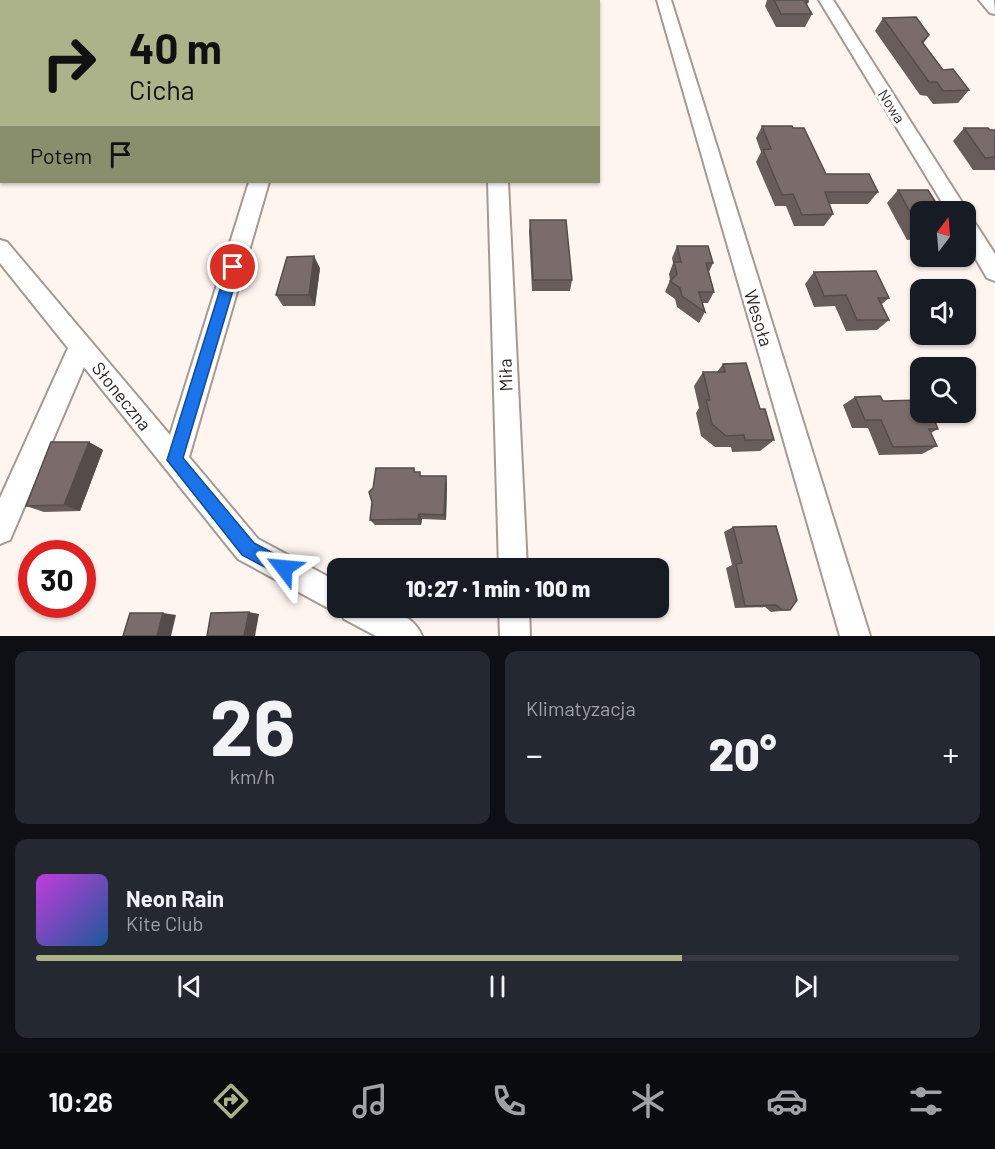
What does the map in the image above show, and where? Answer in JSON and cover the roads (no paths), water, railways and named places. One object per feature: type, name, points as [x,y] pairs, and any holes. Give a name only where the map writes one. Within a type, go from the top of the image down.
[{"type":"street","name":"Wesoła","points":[[664,0],[855,636]]},
{"type":"street","name":"Nowa","points":[[826,0],[951,201]]},
{"type":"street","points":[[986,0],[995,10]]},
{"type":"street","points":[[175,460],[259,183]]},
{"type":"street","name":"Miła","points":[[498,183],[513,558]]},
{"type":"street","points":[[976,241],[995,272]]},
{"type":"street","name":"Słoneczna","points":[[0,248],[248,549],[327,592]]},
{"type":"street","points":[[0,530],[81,346]]},
{"type":"street","points":[[374,618],[407,636]]},
{"type":"street","points":[[514,618],[515,636]]}]
